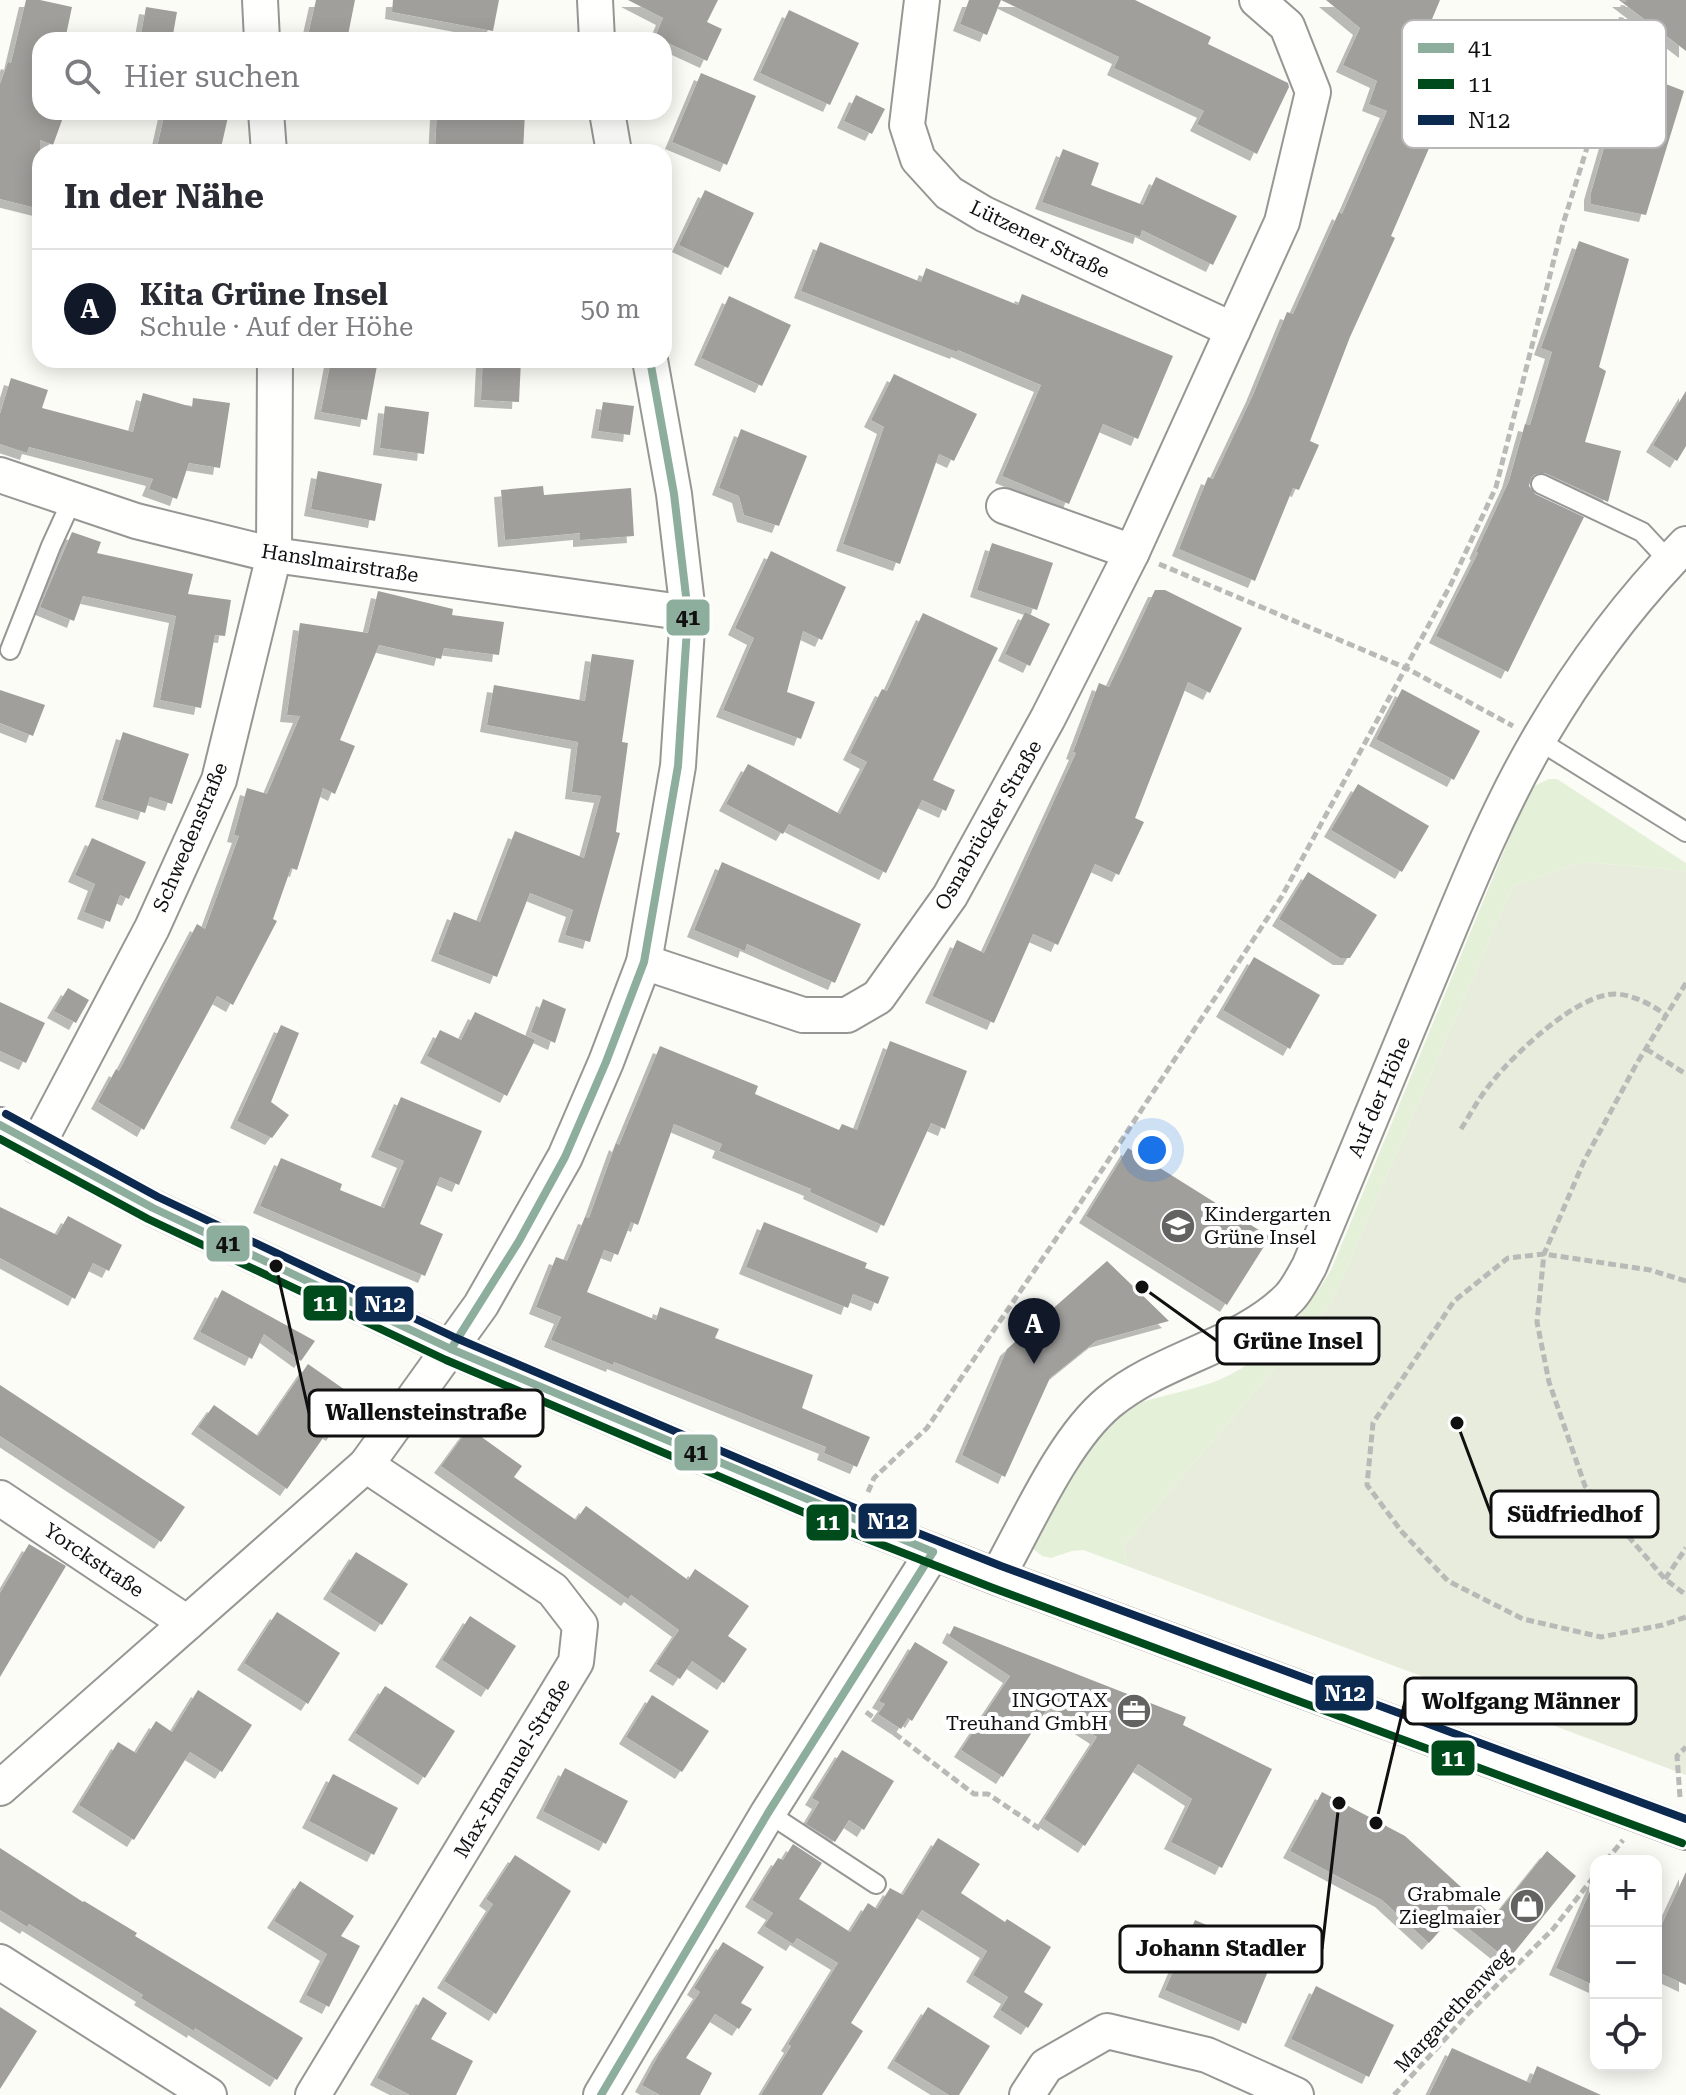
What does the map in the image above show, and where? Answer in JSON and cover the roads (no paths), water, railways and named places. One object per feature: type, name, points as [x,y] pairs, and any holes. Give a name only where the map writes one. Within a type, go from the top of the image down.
[{"type":"street","points":[[260,0],[262,32]]},
{"type":"street","points":[[595,0],[597,32]]},
{"type":"street","name":"Lützener Straße","points":[[922,0],[907,125],[918,159],[949,193],[984,214],[1233,330]]},
{"type":"street","name":"Osnabrücker Straße","points":[[644,962],[803,1015],[847,1015],[878,997],[950,896],[1048,718],[1132,552],[1282,222],[1313,92],[1287,26],[1257,0]]},
{"type":"street","points":[[267,120],[268,144]]},
{"type":"street","points":[[608,120],[613,144]]},
{"type":"street","name":"Schwedenstraße","points":[[37,1146],[152,928],[219,780],[274,555],[275,368]]},
{"type":"street","points":[[4,1777],[187,1623],[366,1465],[451,1349],[519,1241],[565,1157],[644,962],[678,766],[688,613],[674,494],[651,368]]},
{"type":"street","name":"Hanslmairstraße","points":[[0,475],[136,521],[274,555],[688,613]]},
{"type":"street","points":[[1004,506],[1132,552]]},
{"type":"street","name":"Auf der Höhe","points":[[997,1577],[1060,1464],[1082,1432],[1108,1403],[1167,1365],[1238,1333],[1291,1297],[1309,1267],[1484,850],[1538,740],[1614,625],[1678,552]]},
{"type":"street","points":[[0,1125],[153,1208],[451,1349],[933,1552],[1676,1829]]},
{"type":"street","name":"Max-Emanuel-Straße","points":[[313,2095],[576,1662],[580,1625],[553,1590],[366,1465]]},
{"type":"street","name":"Yorckstraße","points":[[0,1498],[187,1623]]},
{"type":"street","points":[[601,2095],[768,1813],[933,1552]]},
{"type":"street","points":[[0,1962],[209,2095]]},
{"type":"street","points":[[1027,2095],[1046,2066],[1107,2031],[1207,2055],[1296,2095]]},
{"type":"lane","points":[[1541,484],[1678,552]]},
{"type":"lane","points":[[10,650],[72,500]]},
{"type":"lane","points":[[1538,740],[1686,832]]},
{"type":"lane","points":[[768,1813],[876,1884]]},
{"type":"place","name":"Kindergarten Grüne Insel","points":[[1178,1226]]},
{"type":"place","name":"Wallensteinstraße","points":[[276,1266]]},
{"type":"place","name":"Grüne Insel","points":[[1142,1287]]},
{"type":"place","name":"Kita Grüne Insel","points":[[1034,1364]]},
{"type":"place","name":"Südfriedhof","points":[[1457,1423]]},
{"type":"place","name":"INGOTAX Treuhand GmbH","points":[[1134,1711]]},
{"type":"place","name":"Johann Stadler","points":[[1339,1803]]},
{"type":"place","name":"Wolfgang Männer","points":[[1376,1823]]},
{"type":"place","name":"Grabmale Zieglmaier","points":[[1527,1906]]}]
